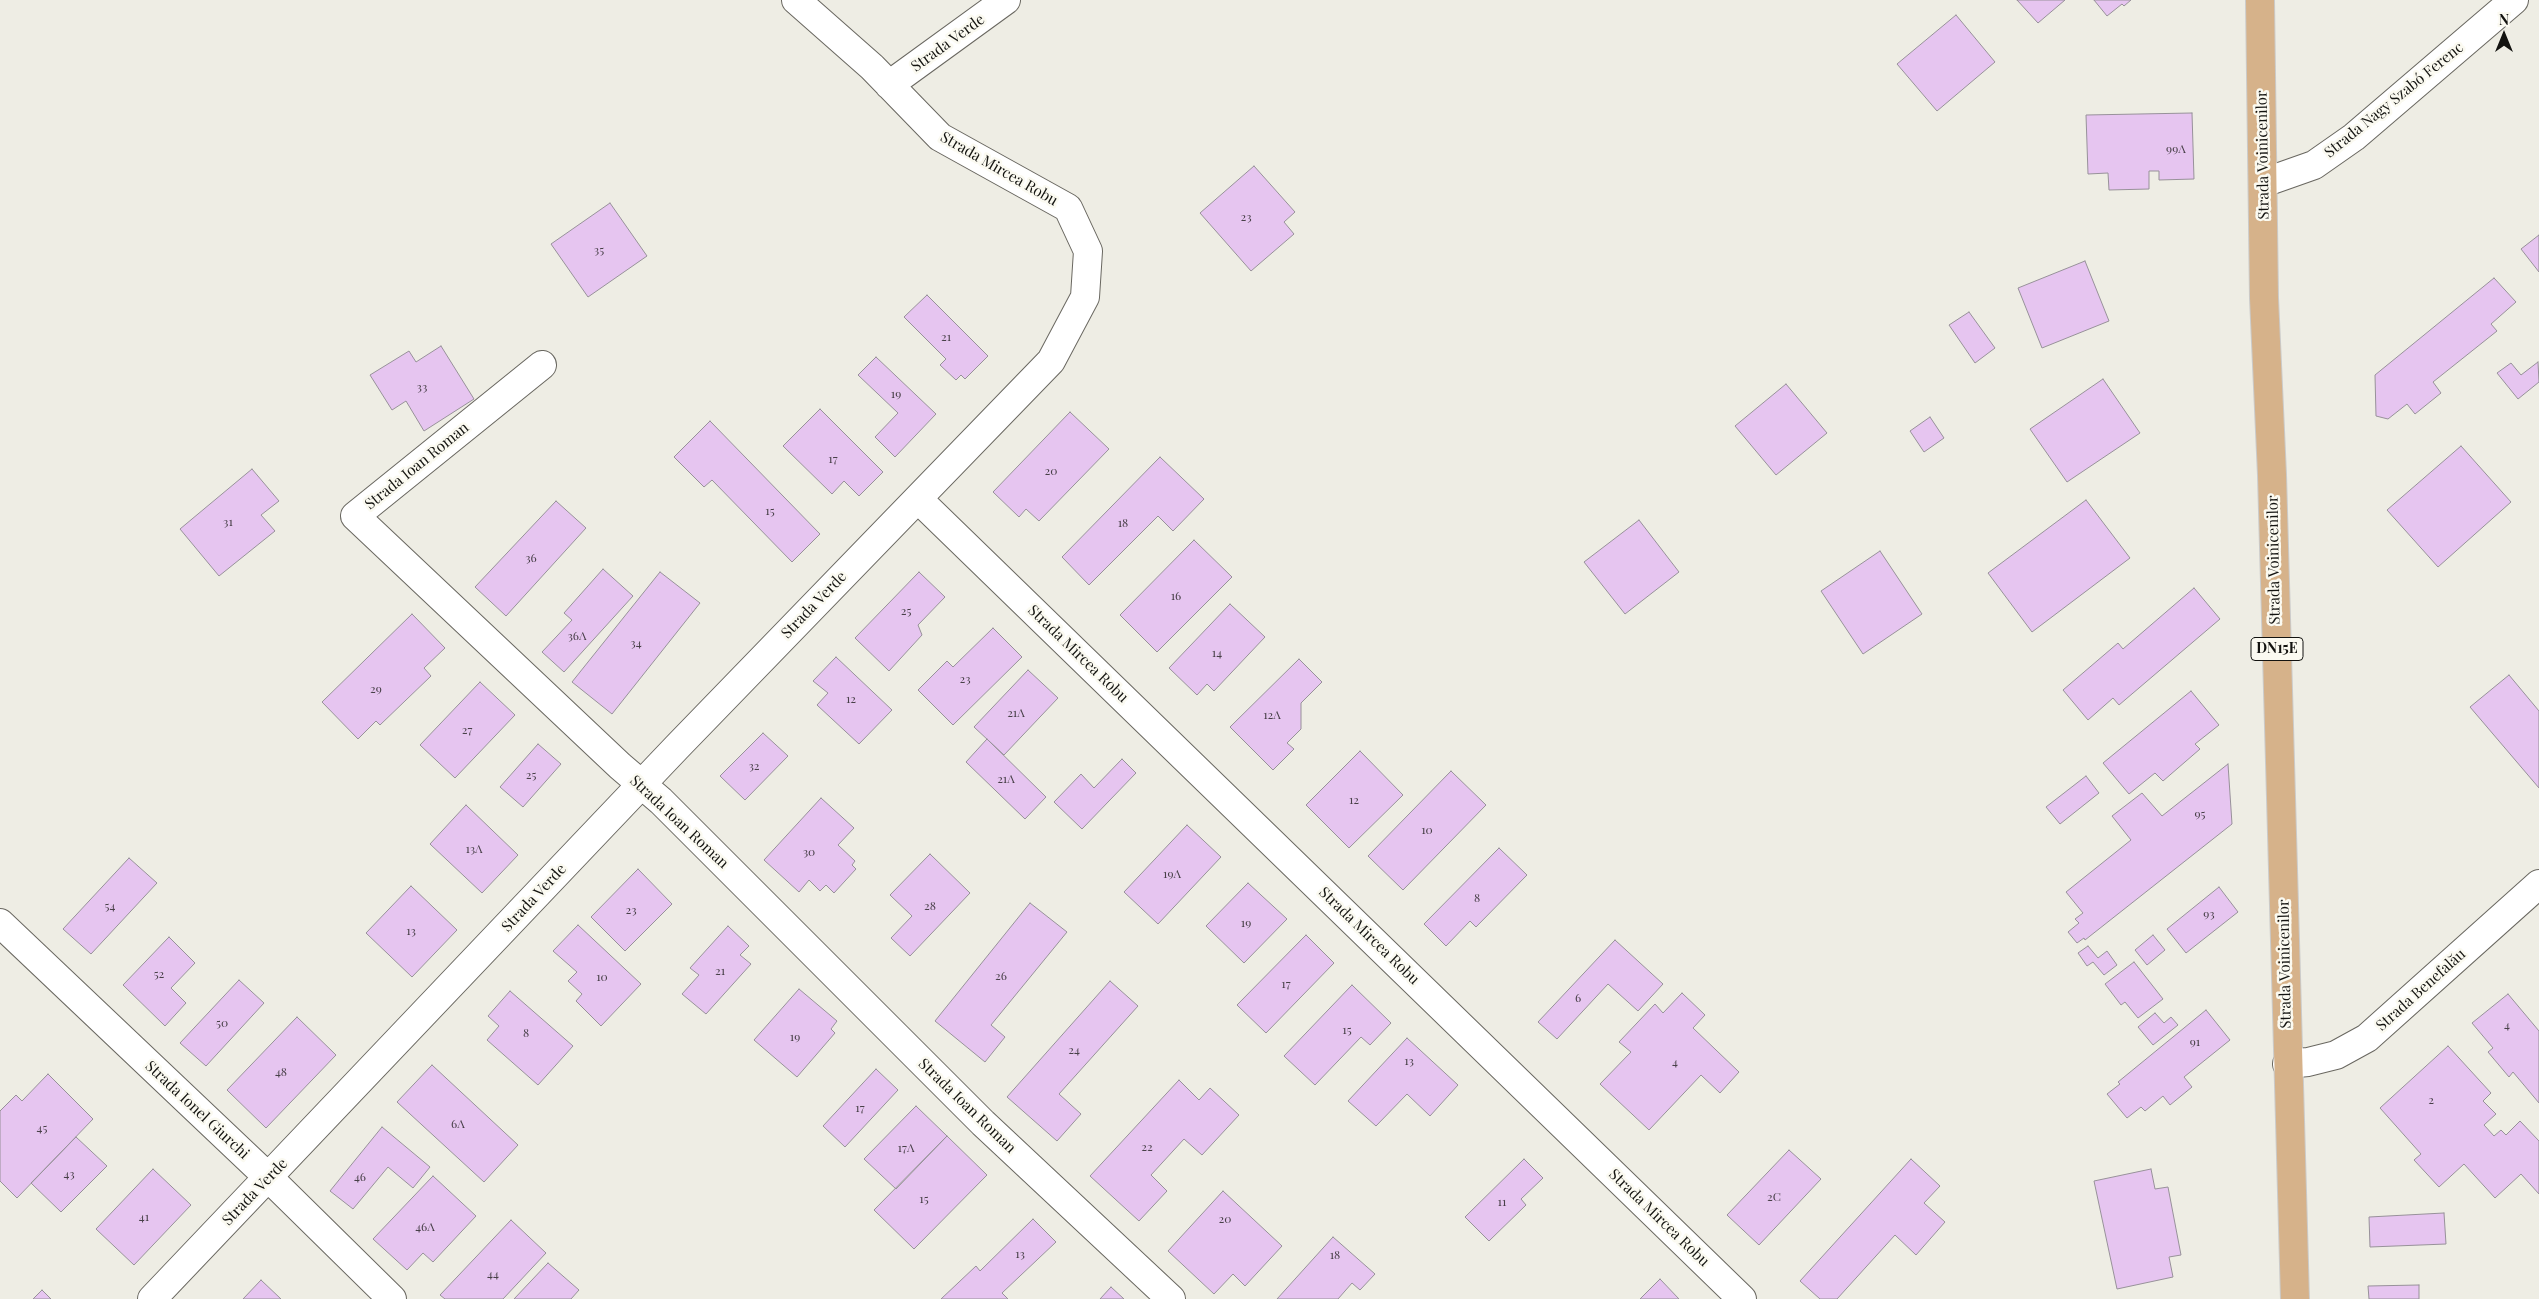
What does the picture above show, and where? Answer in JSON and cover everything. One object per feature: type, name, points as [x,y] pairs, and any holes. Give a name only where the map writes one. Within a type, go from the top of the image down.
[{"type":"main road","name":"Strada Voinicenilor","points":[[2260,0],[2264,298],[2272,474],[2294,1299]]},
{"type":"street","name":"Strada Mircea Robu","points":[[796,0],[889,85],[940,137],[1008,177],[1068,208],[1088,252],[1085,298],[1051,360],[918,499],[1742,1299]]},
{"type":"street","name":"Strada Verde","points":[[889,85],[1006,0]]},
{"type":"street","name":"Strada Nagy Szabó Ferenc","points":[[2263,183],[2314,165],[2354,137],[2514,0]]},
{"type":"street","name":"Strada Ioan Roman","points":[[542,366],[355,516],[642,786],[661,801],[984,1123],[1171,1299]]},
{"type":"street","name":"Strada Verde","points":[[152,1299],[894,521],[918,499]]},
{"type":"street","name":"Strada Benefalău","points":[[2287,1064],[2308,1062],[2336,1055],[2367,1038],[2539,884]]},
{"type":"street","name":"Strada Ionel Giurchi","points":[[0,923],[269,1178],[392,1299]]},
{"type":"building","points":[[2017,0],[2065,0],[2038,23]]},
{"type":"building","points":[[2094,0],[2131,0],[2124,6],[2122,4],[2107,16]]},
{"type":"building","points":[[1956,15],[1995,62],[1937,111],[1897,64]]},
{"type":"building","points":[[2192,113],[2194,179],[2159,180],[2159,171],[2149,171],[2149,189],[2109,190],[2108,173],[2088,174],[2086,115]]},
{"type":"building","points":[[1254,166],[1295,212],[1284,222],[1294,234],[1251,271],[1200,213]]},
{"type":"building","points":[[610,203],[647,256],[588,297],[551,244]]},
{"type":"building","points":[[2539,235],[2539,272],[2521,249]]},
{"type":"building","points":[[2085,261],[2109,321],[2042,348],[2018,288]]},
{"type":"building","points":[[2494,278],[2516,302],[2491,324],[2497,331],[2433,382],[2441,393],[2415,414],[2407,404],[2388,419],[2376,416],[2375,375]]},
{"type":"building","points":[[927,295],[988,356],[965,379],[961,375],[956,380],[940,365],[946,359],[904,317]]},
{"type":"building","points":[[1969,312],[1995,348],[1975,363],[1949,325]]},
{"type":"building","points":[[441,346],[474,399],[424,431],[406,401],[392,410],[370,375],[409,351],[416,362]]},
{"type":"building","points":[[876,357],[936,414],[895,457],[875,437],[898,413],[858,375]]},
{"type":"building","points":[[2538,362],[2539,382],[2518,399],[2497,373],[2511,363],[2521,375]]},
{"type":"building","points":[[2103,379],[2140,433],[2067,482],[2030,429]]},
{"type":"building","points":[[1786,384],[1827,433],[1776,475],[1735,426]]},
{"type":"building","points":[[820,409],[883,472],[859,496],[844,481],[832,494],[783,446]]},
{"type":"building","points":[[1070,412],[1109,449],[1039,521],[1026,509],[1019,517],[993,492]]},
{"type":"building","points":[[1930,417],[1944,438],[1924,452],[1910,431]]},
{"type":"building","points":[[710,421],[820,534],[792,562],[712,480],[704,487],[674,457]]},
{"type":"building","points":[[2461,446],[2511,502],[2438,567],[2387,510]]},
{"type":"building","points":[[1160,457],[1204,499],[1173,531],[1158,516],[1089,585],[1062,557]]},
{"type":"building","points":[[252,469],[279,501],[261,515],[275,531],[219,576],[180,529]]},
{"type":"building","points":[[2086,500],[2130,558],[2032,632],[1988,573]]},
{"type":"building","points":[[556,501],[586,528],[506,616],[475,587]]},
{"type":"building","points":[[1639,520],[1679,572],[1625,614],[1584,562]]},
{"type":"building","points":[[1194,540],[1232,577],[1157,652],[1120,615]]},
{"type":"building","points":[[1880,551],[1922,614],[1863,654],[1821,591]]},
{"type":"building","points":[[603,569],[633,596],[564,672],[542,652],[572,620],[564,613]]},
{"type":"building","points":[[660,572],[700,603],[612,714],[572,682]]},
{"type":"building","points":[[919,572],[945,597],[918,625],[922,635],[889,671],[855,638]]},
{"type":"building","points":[[2194,588],[2220,619],[2119,705],[2113,698],[2088,720],[2063,690],[2118,643],[2123,649]]},
{"type":"building","points":[[1230,604],[1265,637],[1214,691],[1207,684],[1197,695],[1169,668]]},
{"type":"building","points":[[412,614],[445,648],[424,668],[431,676],[380,725],[376,721],[358,739],[322,702]]},
{"type":"building","points":[[993,628],[1022,657],[953,725],[918,690],[947,661],[953,667]]},
{"type":"building","points":[[836,657],[892,710],[859,744],[817,705],[828,693],[813,681]]},
{"type":"building","points":[[1299,659],[1322,682],[1301,703],[1301,729],[1287,743],[1294,749],[1273,770],[1230,727]]},
{"type":"building","points":[[1028,670],[1058,698],[1004,755],[974,727]]},
{"type":"building","points":[[2509,675],[2539,711],[2539,788],[2470,707]]},
{"type":"building","points":[[480,682],[515,715],[455,778],[420,745]]},
{"type":"building","points":[[2191,691],[2219,725],[2195,744],[2200,749],[2163,781],[2155,773],[2129,794],[2103,763]]},
{"type":"building","points":[[763,733],[788,756],[745,800],[720,776]]},
{"type":"building","points":[[987,739],[1046,797],[1025,819],[966,762]]},
{"type":"building","points":[[538,744],[561,764],[523,807],[500,787]]},
{"type":"building","points":[[1360,751],[1403,795],[1349,848],[1306,805]]},
{"type":"building","points":[[1122,759],[1136,773],[1082,829],[1054,802],[1081,774],[1094,788]]},
{"type":"building","points":[[2228,764],[2232,824],[2085,940],[2084,938],[2077,943],[2068,932],[2079,923],[2075,919],[2083,913],[2066,892],[2131,840],[2112,816],[2142,793],[2162,816]]},
{"type":"building","points":[[1451,771],[1486,805],[1403,890],[1368,856]]},
{"type":"building","points":[[2086,776],[2099,793],[2060,824],[2046,807]]},
{"type":"building","points":[[821,798],[854,828],[838,845],[855,861],[852,865],[856,869],[834,893],[826,885],[820,891],[809,880],[799,892],[764,860]]},
{"type":"building","points":[[466,805],[518,855],[482,893],[430,844]]},
{"type":"building","points":[[1187,825],[1221,857],[1158,924],[1124,892]]},
{"type":"building","points":[[1499,848],[1527,875],[1476,927],[1470,921],[1446,946],[1424,924]]},
{"type":"building","points":[[930,854],[970,893],[910,956],[891,938],[912,916],[890,895]]},
{"type":"building","points":[[129,858],[157,883],[91,954],[63,929]]},
{"type":"building","points":[[638,869],[672,904],[625,951],[591,917]]},
{"type":"building","points":[[1248,883],[1287,919],[1244,963],[1206,926]]},
{"type":"building","points":[[411,886],[457,930],[412,977],[366,933]]},
{"type":"building","points":[[2219,887],[2238,912],[2186,953],[2167,929]]},
{"type":"building","points":[[1030,903],[1067,932],[991,1025],[1005,1037],[985,1062],[935,1021]]},
{"type":"building","points":[[578,925],[641,984],[601,1026],[576,1001],[582,994],[568,981],[577,972],[553,951]]},
{"type":"building","points":[[728,926],[749,946],[740,955],[751,964],[706,1014],[682,994],[699,975],[690,968]]},
{"type":"building","points":[[1306,935],[1334,963],[1266,1033],[1237,1005]]},
{"type":"building","points":[[2153,935],[2165,950],[2147,965],[2135,950]]},
{"type":"building","points":[[169,937],[195,963],[171,988],[186,1003],[165,1026],[123,985]]},
{"type":"building","points":[[1615,940],[1663,984],[1638,1011],[1608,984],[1557,1039],[1538,1022]]},
{"type":"building","points":[[2088,946],[2098,958],[2107,951],[2117,965],[2104,975],[2093,962],[2087,966],[2078,953]]},
{"type":"building","points":[[2134,962],[2163,999],[2138,1018],[2125,1002],[2121,1005],[2105,984]]},
{"type":"building","points":[[239,980],[264,1003],[206,1066],[180,1043]]},
{"type":"building","points":[[1110,981],[1138,1006],[1059,1094],[1081,1114],[1057,1141],[1007,1097]]},
{"type":"building","points":[[1352,985],[1391,1023],[1370,1045],[1361,1037],[1315,1085],[1284,1056]]},
{"type":"building","points":[[799,989],[837,1021],[831,1029],[835,1033],[797,1077],[754,1040]]},
{"type":"building","points":[[510,991],[573,1046],[538,1085],[487,1040],[499,1026],[488,1016]]},
{"type":"building","points":[[1682,993],[1705,1015],[1693,1028],[1739,1072],[1720,1093],[1701,1075],[1649,1130],[1600,1084],[1631,1052],[1619,1042],[1655,1004],[1663,1013]]},
{"type":"building","points":[[2508,994],[2539,1031],[2539,1103],[2513,1072],[2509,1077],[2488,1052],[2493,1048],[2472,1023]]},
{"type":"building","points":[[2206,1010],[2230,1040],[2184,1077],[2192,1087],[2170,1105],[2163,1096],[2145,1111],[2141,1107],[2127,1118],[2107,1094],[2120,1084],[2118,1082]]},
{"type":"building","points":[[2155,1013],[2164,1023],[2171,1017],[2178,1025],[2153,1045],[2138,1027]]},
{"type":"building","points":[[297,1017],[336,1055],[266,1128],[227,1090]]},
{"type":"building","points":[[1407,1038],[1458,1085],[1430,1116],[1407,1094],[1376,1126],[1348,1101]]},
{"type":"building","points":[[2448,1046],[2491,1093],[2483,1101],[2496,1114],[2484,1125],[2494,1136],[2501,1130],[2506,1135],[2520,1121],[2539,1141],[2539,1194],[2521,1174],[2495,1198],[2464,1164],[2439,1187],[2414,1160],[2421,1154],[2380,1108]]},
{"type":"building","points":[[432,1065],[518,1145],[484,1182],[397,1102]]},
{"type":"building","points":[[876,1069],[898,1090],[845,1147],[823,1126]]},
{"type":"building","points":[[48,1074],[93,1119],[17,1198],[0,1181],[0,1111],[16,1095],[22,1101]]},
{"type":"building","points":[[1179,1080],[1199,1100],[1210,1088],[1239,1115],[1202,1155],[1184,1139],[1151,1175],[1167,1191],[1139,1221],[1090,1176]]},
{"type":"building","points":[[916,1106],[947,1136],[896,1189],[864,1159]]},
{"type":"building","points":[[382,1127],[430,1167],[413,1188],[388,1167],[353,1209],[330,1191]]},
{"type":"building","points":[[947,1136],[987,1175],[914,1249],[874,1210]]},
{"type":"building","points":[[76,1137],[107,1166],[61,1212],[31,1183]]},
{"type":"building","points":[[1789,1150],[1821,1179],[1759,1245],[1727,1215]]},
{"type":"building","points":[[1524,1159],[1543,1178],[1521,1199],[1526,1205],[1489,1241],[1465,1217]]},
{"type":"building","points":[[1911,1159],[1940,1186],[1924,1203],[1945,1222],[1916,1255],[1895,1235],[1837,1299],[1820,1299],[1800,1281]]},
{"type":"building","points":[[153,1169],[191,1205],[134,1265],[96,1229]]},
{"type":"building","points":[[2151,1169],[2155,1189],[2168,1187],[2181,1255],[2169,1257],[2173,1277],[2117,1289],[2094,1181]]},
{"type":"building","points":[[433,1176],[476,1216],[433,1262],[423,1253],[407,1270],[373,1239]]},
{"type":"building","points":[[1223,1191],[1282,1246],[1245,1286],[1233,1274],[1214,1294],[1168,1251]]},
{"type":"building","points":[[2444,1213],[2446,1244],[2370,1247],[2369,1217]]},
{"type":"building","points":[[1033,1219],[1056,1242],[1002,1293],[1008,1299],[941,1299],[976,1266],[980,1271]]},
{"type":"building","points":[[511,1220],[546,1253],[503,1299],[445,1299],[440,1295]]},
{"type":"building","points":[[1333,1237],[1375,1274],[1360,1290],[1352,1283],[1338,1299],[1277,1299]]},
{"type":"building","points":[[548,1263],[579,1290],[571,1299],[514,1299]]},
{"type":"building","points":[[1660,1279],[1679,1299],[1640,1299]]},
{"type":"building","points":[[261,1280],[281,1299],[243,1299]]},
{"type":"building","points":[[2419,1285],[2419,1299],[2369,1299],[2368,1286]]},
{"type":"building","points":[[1111,1287],[1124,1299],[1100,1299]]},
{"type":"building","points":[[42,1290],[51,1299],[33,1299]]}]
